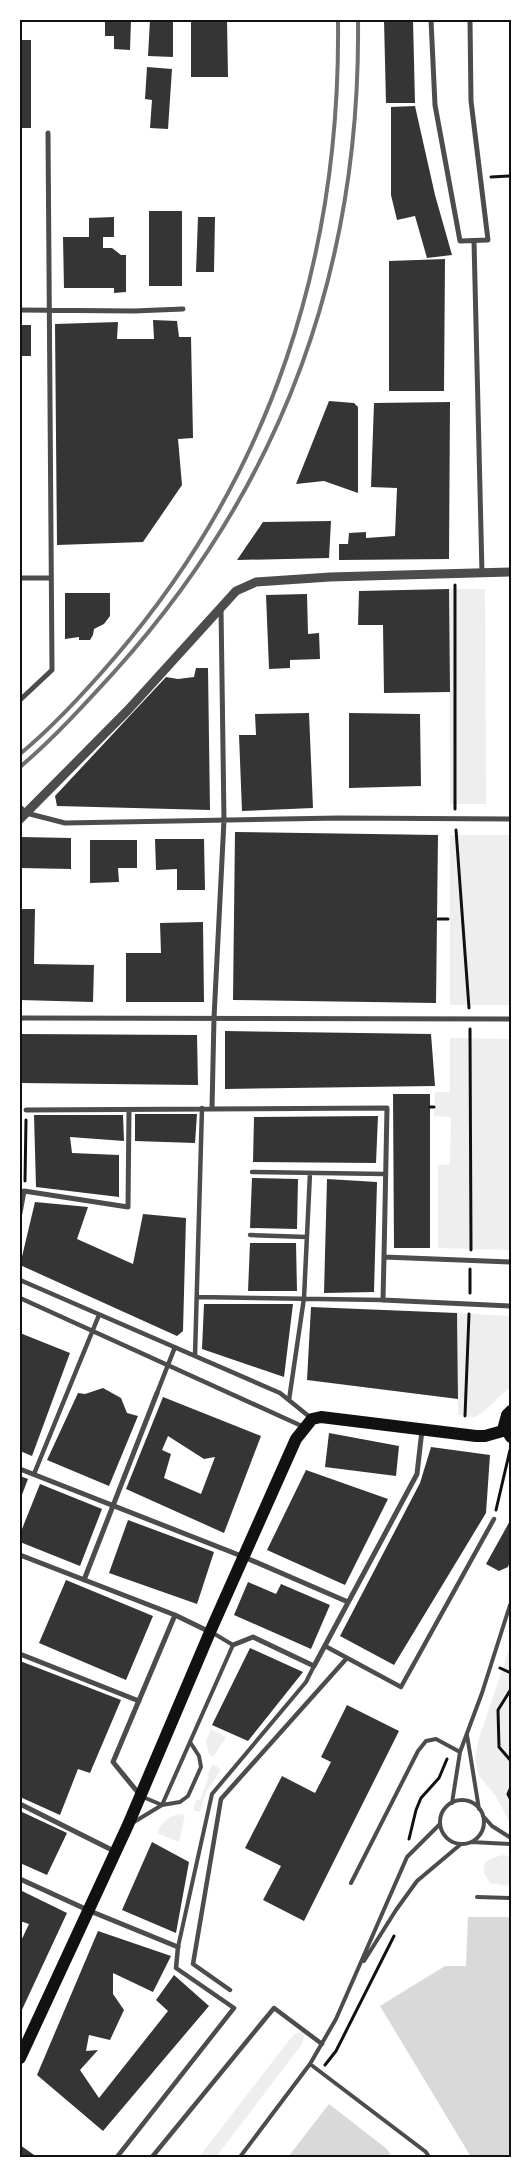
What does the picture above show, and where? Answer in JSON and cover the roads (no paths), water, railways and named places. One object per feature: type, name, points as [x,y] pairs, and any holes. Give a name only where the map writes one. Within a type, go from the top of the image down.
[{"type":"main road","points":[[20,2058],[90,1911],[210,1632],[296,1439],[309,1423],[330,1417],[476,1436],[508,1434],[505,1421],[511,1411]]},
{"type":"street","points":[[430,20],[435,105],[460,241],[474,241],[488,240],[471,101],[470,20]]},
{"type":"street","points":[[20,700],[52,670],[50,578],[51,310],[48,133]]},
{"type":"street","points":[[474,241],[482,574]]},
{"type":"street","points":[[20,310],[134,312],[183,309]]},
{"type":"street","points":[[22,813],[128,710],[236,591],[256,582],[330,577],[511,572]]},
{"type":"street","points":[[20,578],[50,578]]},
{"type":"street","points":[[212,1108],[214,1018],[224,820],[221,608]]},
{"type":"street","points":[[22,813],[65,823],[224,820],[511,819]]},
{"type":"street","points":[[20,1018],[111,1020],[214,1018],[511,1019]]},
{"type":"street","points":[[195,1356],[202,1108]]},
{"type":"street","points":[[26,1110],[387,1108],[382,1300]]},
{"type":"street","points":[[20,1213],[24,1191],[128,1207],[129,1110]]},
{"type":"street","points":[[252,1172],[385,1174]]},
{"type":"street","points":[[289,1400],[304,1298],[310,1173]]},
{"type":"street","points":[[250,1235],[307,1237]]},
{"type":"street","points":[[384,1257],[511,1262]]},
{"type":"street","points":[[20,1280],[280,1393],[289,1400],[309,1423]]},
{"type":"street","points":[[198,1297],[382,1300],[511,1306]]},
{"type":"street","points":[[20,1298],[168,1365],[309,1423]]},
{"type":"street","points":[[34,1474],[100,1314]]},
{"type":"street","points":[[84,1580],[175,1347]]},
{"type":"street","points":[[233,1645],[253,1637],[314,1666],[416,1474],[422,1430]]},
{"type":"street","points":[[20,1469],[244,1557],[348,1602]]},
{"type":"street","points":[[325,1646],[401,1687],[494,1519]]},
{"type":"street","points":[[20,1554],[175,1616],[210,1632]]},
{"type":"street","points":[[141,1796],[113,1762],[175,1616]]},
{"type":"street","points":[[20,1654],[139,1701]]},
{"type":"street","points":[[230,1990],[193,1964],[221,1799],[347,1658]]},
{"type":"street","points":[[20,1804],[116,1852]]},
{"type":"street","points":[[20,1879],[90,1911],[178,1947],[176,1968],[234,2008],[117,2157]]},
{"type":"street","points":[[152,2157],[274,2008],[322,2044]]},
{"type":"lane","points":[[452,1803],[460,1752],[482,1693],[511,1604]]},
{"type":"lane","points":[[162,1805],[233,1645],[210,1632]]},
{"type":"lane","points":[[178,1947],[212,1794],[306,1682],[314,1666]]},
{"type":"lane","points":[[467,1735],[479,1809],[492,1826],[511,1838]]},
{"type":"lane","points":[[351,1883],[418,1751],[426,1741],[436,1739],[460,1752]]},
{"type":"lane","points":[[128,1825],[162,1805],[180,1802],[188,1796],[201,1767],[199,1756],[190,1742]]},
{"type":"lane","points":[[141,1796],[162,1805]]},
{"type":"lane","points":[[479,1809],[464,1800],[452,1803],[441,1815],[440,1824],[445,1836],[455,1843],[461,1844],[471,1842],[511,1844]]},
{"type":"lane","points":[[471,1842],[481,1834],[483,1828],[482,1815]]},
{"type":"lane","points":[[240,2157],[310,2064],[336,2019],[407,1857],[440,1824]]},
{"type":"lane","points":[[358,1971],[396,1910],[417,1881],[461,1844]]},
{"type":"lane","points":[[477,1898],[511,1898]]},
{"type":"lane","points":[[310,2064],[426,2152],[429,2157]]},
{"type":"railway","points":[[20,754],[58,719],[93,682],[116,656],[170,586],[217,514],[255,438],[286,359],[310,278],[326,194],[336,108],[338,20]]},
{"type":"railway","points":[[20,767],[58,732],[116,670],[174,599],[224,525],[266,449],[300,369],[327,286],[345,201],[355,112],[358,20]]}]
